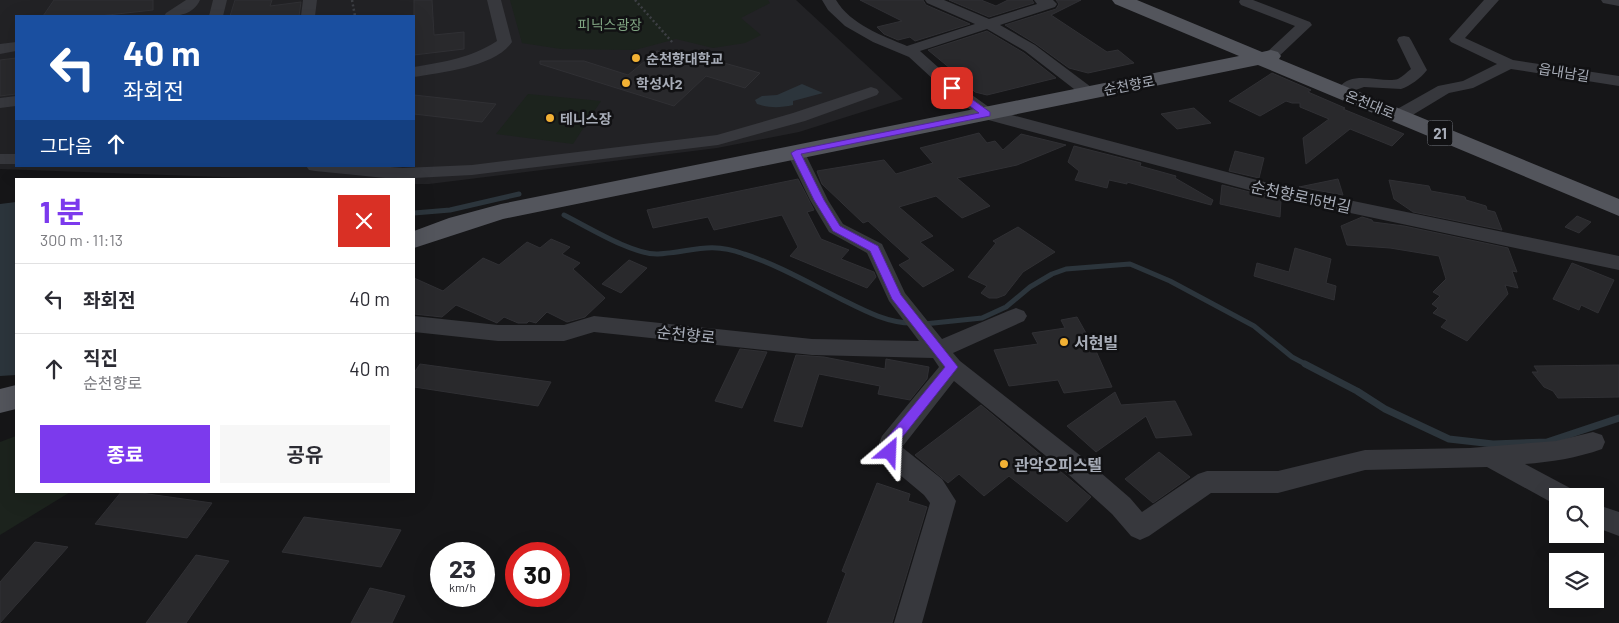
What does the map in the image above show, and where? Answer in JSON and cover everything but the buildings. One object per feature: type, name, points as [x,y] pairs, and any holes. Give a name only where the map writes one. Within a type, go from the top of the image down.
[{"type":"main road","name":"온천대로","points":[[1121,0],[1347,88],[1619,200]]},
{"type":"main road","name":"온천대로","points":[[1136,0],[1266,58],[1619,208]]},
{"type":"main road","name":"순천향로","points":[[415,240],[458,224],[502,212],[1266,58]]},
{"type":"main road","points":[[0,401],[15,397]]},
{"type":"street","points":[[173,15],[185,8],[193,0]]},
{"type":"street","points":[[216,15],[220,0]]},
{"type":"street","points":[[308,15],[310,0]]},
{"type":"street","points":[[415,72],[463,63],[486,55],[505,42],[494,0]]},
{"type":"street","points":[[829,0],[850,23],[878,39],[908,50],[986,114]]},
{"type":"street","points":[[932,0],[988,24],[1030,48],[1089,93]]},
{"type":"street","points":[[908,50],[1050,4],[1041,0]]},
{"type":"street","points":[[1492,0],[1456,39],[1509,64]]},
{"type":"street","points":[[1608,0],[1619,2]]},
{"type":"street","points":[[1246,2],[1305,26],[1266,58]]},
{"type":"street","name":"온천대로","points":[[1347,88],[1362,82],[1401,84],[1419,70],[1404,40]]},
{"type":"street","points":[[0,49],[15,47]]},
{"type":"street","name":"읍내남길","points":[[1509,64],[1619,81]]},
{"type":"street","name":"온천대로","points":[[1405,112],[1444,89],[1466,85],[1509,64]]},
{"type":"street","points":[[326,167],[404,174],[472,170],[718,140],[799,117],[871,92]]},
{"type":"street","name":"순천향로15번길","points":[[986,114],[1275,191],[1619,263]]},
{"type":"street","points":[[796,153],[819,200],[836,228],[875,249],[896,296],[945,358],[1077,467],[1121,506],[1140,528],[1207,482],[1278,482],[1365,460],[1489,456],[1556,451],[1593,442]]},
{"type":"street","points":[[0,159],[15,159]]},
{"type":"street","points":[[908,623],[943,501],[933,487],[890,452],[891,442],[945,358],[1016,316]]},
{"type":"street","name":"순천향로","points":[[415,324],[498,333],[564,333],[594,324],[812,347],[945,358]]},
{"type":"street","points":[[1489,456],[1549,489]]},
{"type":"street","points":[[1604,518],[1619,524]]},
{"type":"path","points":[[352,0],[355,15]]},
{"type":"path","points":[[635,0],[673,43]]},
{"type":"shaded area","name":"순천향대학교","points":[[0,0],[796,0],[903,99],[799,132],[717,148],[429,184],[415,184],[415,178],[248,178],[0,169]]},
{"type":"shaded area","points":[[802,84],[823,93],[793,101],[793,105],[784,107],[761,105],[757,104],[755,100],[762,96],[777,95]]},
{"type":"shaded area","points":[[15,202],[15,375],[0,376],[0,204]]},
{"type":"green space","name":"피닉스광장","points":[[510,0],[768,0],[770,3],[741,18],[761,35],[745,43],[713,48],[676,39],[635,50],[561,49],[522,43]]},
{"type":"green space","name":"테니스장","points":[[528,94],[601,101],[573,144],[496,134]]},
{"type":"green space","points":[[15,436],[15,493],[69,493],[0,535],[0,442]]},
{"type":"waterway","points":[[415,213],[450,210],[519,194]]},
{"type":"waterway","points":[[564,215],[624,245],[648,253],[670,253],[701,248],[732,250],[757,258],[875,315],[893,321],[912,323]]},
{"type":"waterway","points":[[924,324],[982,318],[1006,307],[1030,287],[1052,274],[1066,269],[1130,264],[1170,281],[1254,326],[1292,357],[1307,365]]},
{"type":"waterway","points":[[1305,364],[1357,391],[1385,409],[1449,439],[1493,444],[1547,442],[1619,418]]},
{"type":"place","name":"순천향대학교","points":[[636,58]]},
{"type":"place","name":"학성사2","points":[[626,83]]},
{"type":"place","name":"테니스장","points":[[550,118]]},
{"type":"place","name":"서현빌","points":[[1064,342]]},
{"type":"place","name":"관악오피스텔","points":[[1004,464]]},
{"type":"route","points":[[890,452],[891,442],[952,367],[896,296],[886,278],[875,249],[836,228],[819,200],[796,153],[986,114],[952,88]]}]
